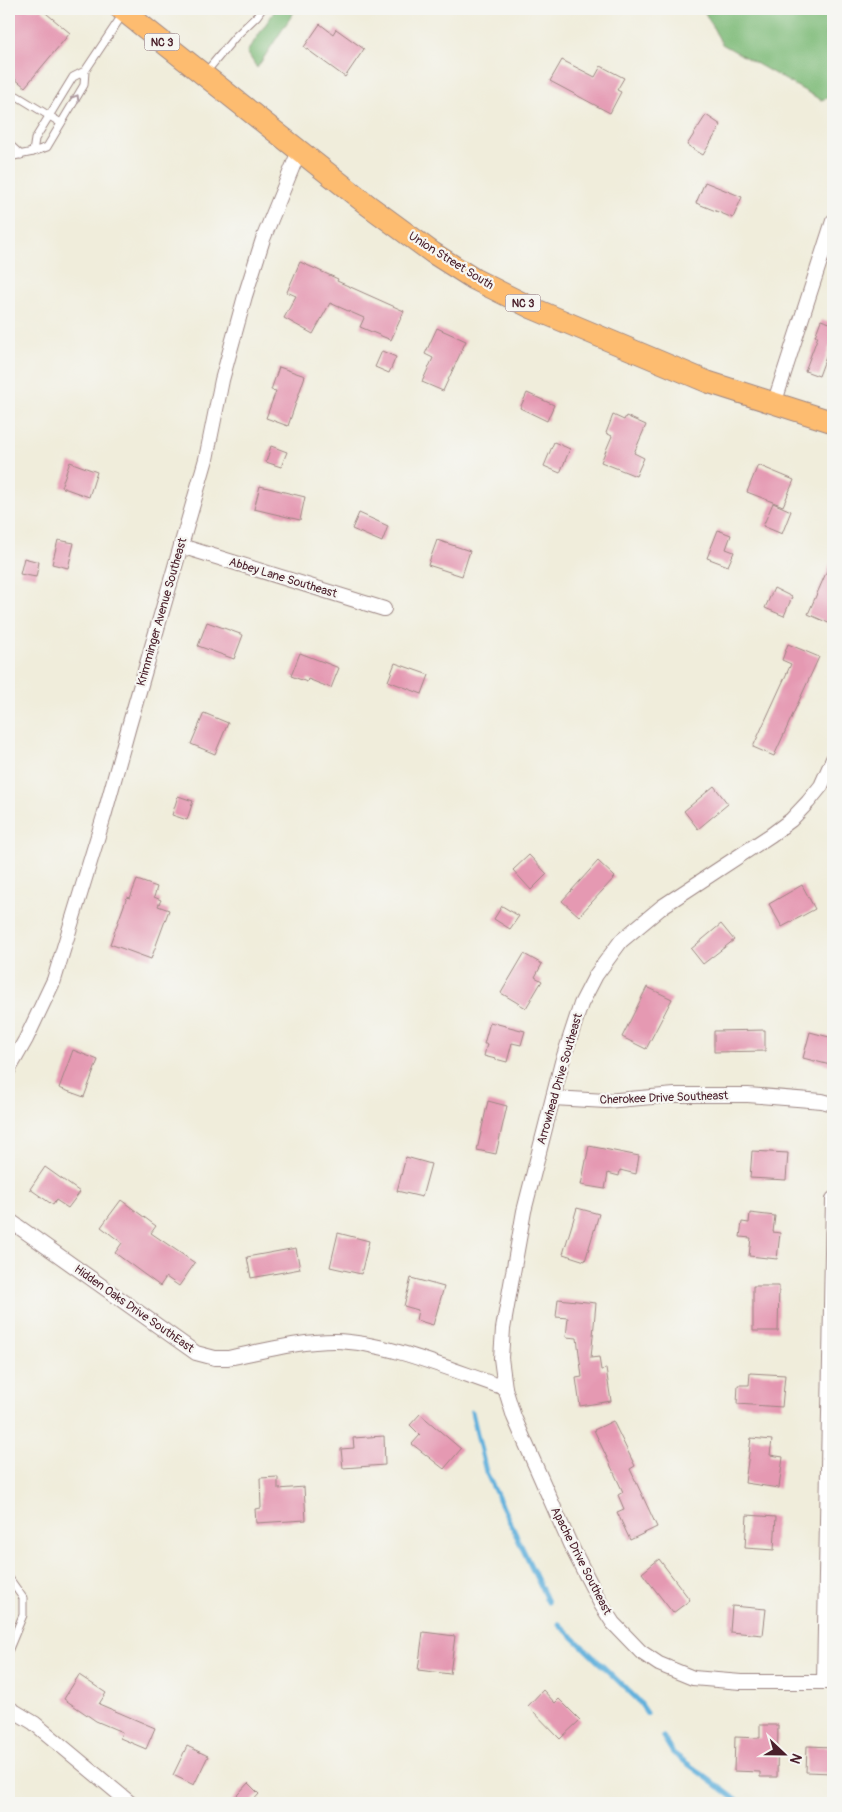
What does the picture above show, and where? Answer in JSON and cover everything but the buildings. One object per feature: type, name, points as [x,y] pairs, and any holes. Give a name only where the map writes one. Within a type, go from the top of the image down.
[{"type":"main road","name":"Union Street South","points":[[123,10],[385,218],[433,253],[474,279],[532,308],[708,382],[833,422]]},
{"type":"street","name":"Krimminger Avenue Southeast","points":[[9,1068],[26,1039],[54,980],[104,816],[128,726],[206,459],[222,380],[246,296],[263,239],[299,151]]},
{"type":"street","points":[[774,404],[833,221]]},
{"type":"street","name":"Abbey Lane Southeast","points":[[181,546],[384,609]]},
{"type":"street","name":"Arrowhead Drive Southeast","points":[[504,1388],[501,1358],[503,1329],[524,1211],[562,1062],[581,1004],[596,975],[621,941],[663,906],[791,820],[821,786],[833,759]]},
{"type":"street","name":"Cherokee Drive Southeast","points":[[553,1098],[606,1101],[675,1095],[748,1096],[822,1101],[833,1104]]},
{"type":"street","points":[[829,1682],[833,1199]]},
{"type":"street","name":"Hidden Oaks Drive SouthEast","points":[[9,1220],[196,1353],[215,1358],[228,1358],[311,1342],[361,1343],[416,1358],[504,1388]]},
{"type":"street","name":"Apache Drive Southeast","points":[[504,1388],[522,1436],[570,1544],[595,1594],[613,1623],[641,1652],[659,1664],[692,1678],[741,1682],[829,1682]]},
{"type":"street","points":[[9,1708],[34,1723],[130,1803]]},
{"type":"lane","points":[[203,74],[262,9]]},
{"type":"lane","points":[[9,157],[33,152],[47,146],[84,85],[85,71],[123,10]]},
{"type":"lane","points":[[33,152],[35,139],[73,77],[85,71]]},
{"type":"lane","points":[[17,96],[61,123]]},
{"type":"lane","points":[[9,144],[22,155]]},
{"type":"lane","points":[[9,1578],[23,1598],[23,1615],[9,1649]]},
{"type":"green space","points":[[276,9],[296,9],[257,68],[247,52]]},
{"type":"green space","points":[[703,9],[833,9],[833,21],[826,35],[833,47],[833,96],[821,100],[722,44]]},
{"type":"waterway","points":[[472,1412],[486,1472],[548,1602]]},
{"type":"waterway","points":[[559,1624],[638,1700],[647,1713]]},
{"type":"waterway","points":[[663,1737],[673,1753],[741,1803]]}]
